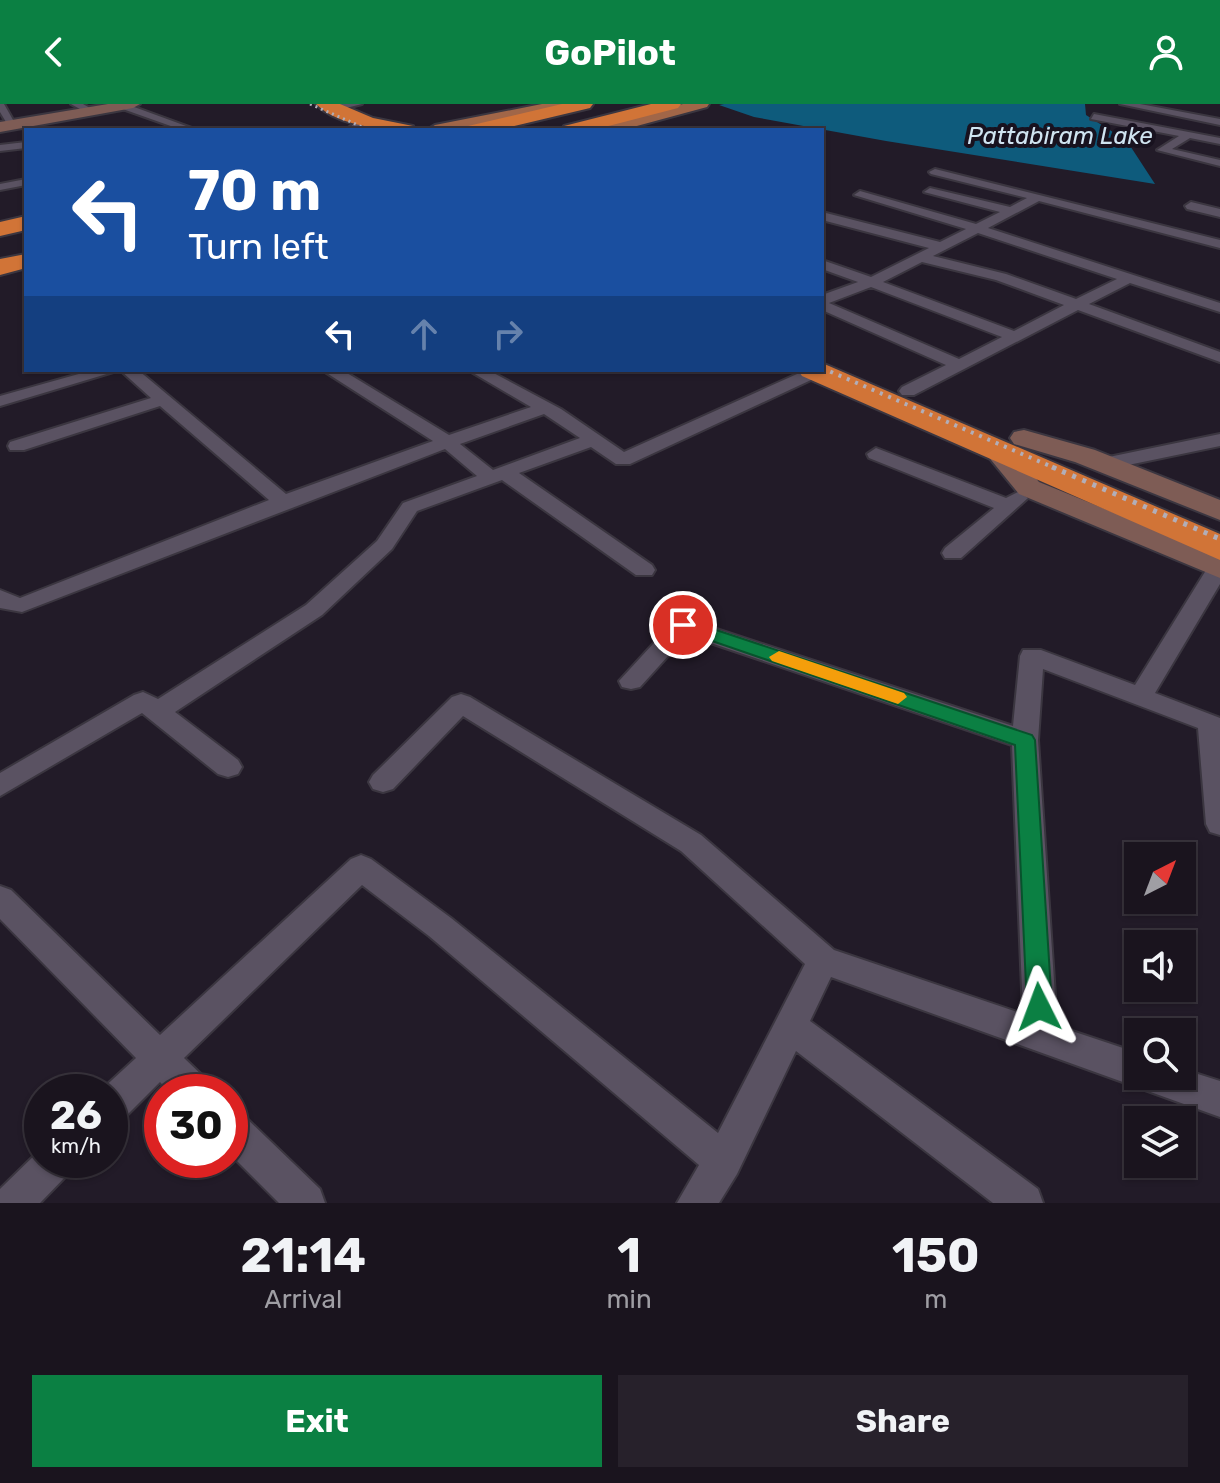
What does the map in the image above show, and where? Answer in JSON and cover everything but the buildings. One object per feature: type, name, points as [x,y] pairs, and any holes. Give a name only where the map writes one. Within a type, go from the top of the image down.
[{"type":"highway","points":[[305,104],[353,128]]},
{"type":"highway","points":[[470,128],[584,104]]},
{"type":"highway","points":[[330,106],[368,122],[396,128]]},
{"type":"highway","points":[[580,128],[677,106]]},
{"type":"highway","points":[[0,267],[24,261]]},
{"type":"highway","points":[[0,280],[24,274]]},
{"type":"highway","points":[[824,367],[908,391],[1012,447],[1220,548]]},
{"type":"highway","points":[[824,367],[1012,447],[1220,526]]},
{"type":"main road","points":[[470,128],[562,104]]},
{"type":"main road","points":[[609,128],[677,106],[701,104]]},
{"type":"main road","points":[[624,128],[677,106]]},
{"type":"street","points":[[330,106],[357,104]]},
{"type":"street","points":[[1125,104],[1220,122]]},
{"type":"street","points":[[0,105],[7,126],[83,107],[128,105],[187,128]]},
{"type":"street","points":[[1094,117],[1220,141]]},
{"type":"street","points":[[1189,135],[1162,150],[1220,163]]},
{"type":"street","points":[[0,148],[23,144]]},
{"type":"street","points":[[935,172],[1220,244]]},
{"type":"street","points":[[0,187],[24,182]]},
{"type":"street","points":[[930,192],[1012,211]]},
{"type":"street","points":[[860,195],[977,228],[1220,308]]},
{"type":"street","points":[[824,302],[873,282],[1038,197]]},
{"type":"street","points":[[1191,206],[1220,213]]},
{"type":"street","points":[[824,217],[938,246]]},
{"type":"street","points":[[919,257],[1001,277],[1220,357]]},
{"type":"street","points":[[824,265],[1014,336]]},
{"type":"street","points":[[908,391],[1129,278]]},
{"type":"street","points":[[824,304],[958,364]]},
{"type":"street","points":[[0,401],[105,372]]},
{"type":"street","points":[[130,372],[283,502]]},
{"type":"street","points":[[333,372],[644,570]]},
{"type":"street","points":[[480,372],[545,408],[623,460],[809,372]]},
{"type":"street","points":[[17,446],[162,400]]},
{"type":"street","points":[[0,597],[5,602],[22,605],[283,502],[545,408]]},
{"type":"street","points":[[157,712],[314,610],[385,545],[410,507],[592,440]]},
{"type":"street","points":[[1104,464],[1220,440]]},
{"type":"street","points":[[1018,497],[1012,447],[1104,464],[1220,511]]},
{"type":"street","points":[[876,454],[1018,497],[1220,568],[1140,697]]},
{"type":"street","points":[[953,553],[1018,497]]},
{"type":"street","points":[[631,681],[683,625],[1025,740]]},
{"type":"street","points":[[1041,1037],[1025,740],[1032,656],[1210,723],[1220,824]]},
{"type":"street","points":[[0,786],[143,701],[228,767]]},
{"type":"street","points":[[383,782],[461,703],[691,843],[823,960],[1124,1065]]},
{"type":"street","points":[[128,1088],[361,867],[452,937],[724,1161]]},
{"type":"street","points":[[0,899],[176,1074]]},
{"type":"street","points":[[696,1203],[724,1161],[823,960]]},
{"type":"street","points":[[790,1026],[1024,1203]]},
{"type":"street","points":[[1194,1090],[1220,1099]]},
{"type":"street","points":[[248,1146],[306,1203]]},
{"type":"street","points":[[13,1203],[38,1178]]},
{"type":"water","name":"Pattabiram Lake","points":[[1085,104],[1086,115],[1127,141],[1155,184],[886,141],[754,117],[719,105]]},
{"type":"railway","points":[[310,104],[364,128]]},
{"type":"railway","points":[[824,369],[1057,469]]},
{"type":"railway","points":[[1052,467],[1220,539]]},
{"type":"slow traffic","points":[[779,657],[898,697]]},
{"type":"route","points":[[683,625],[1025,740],[1039,1007]]}]
